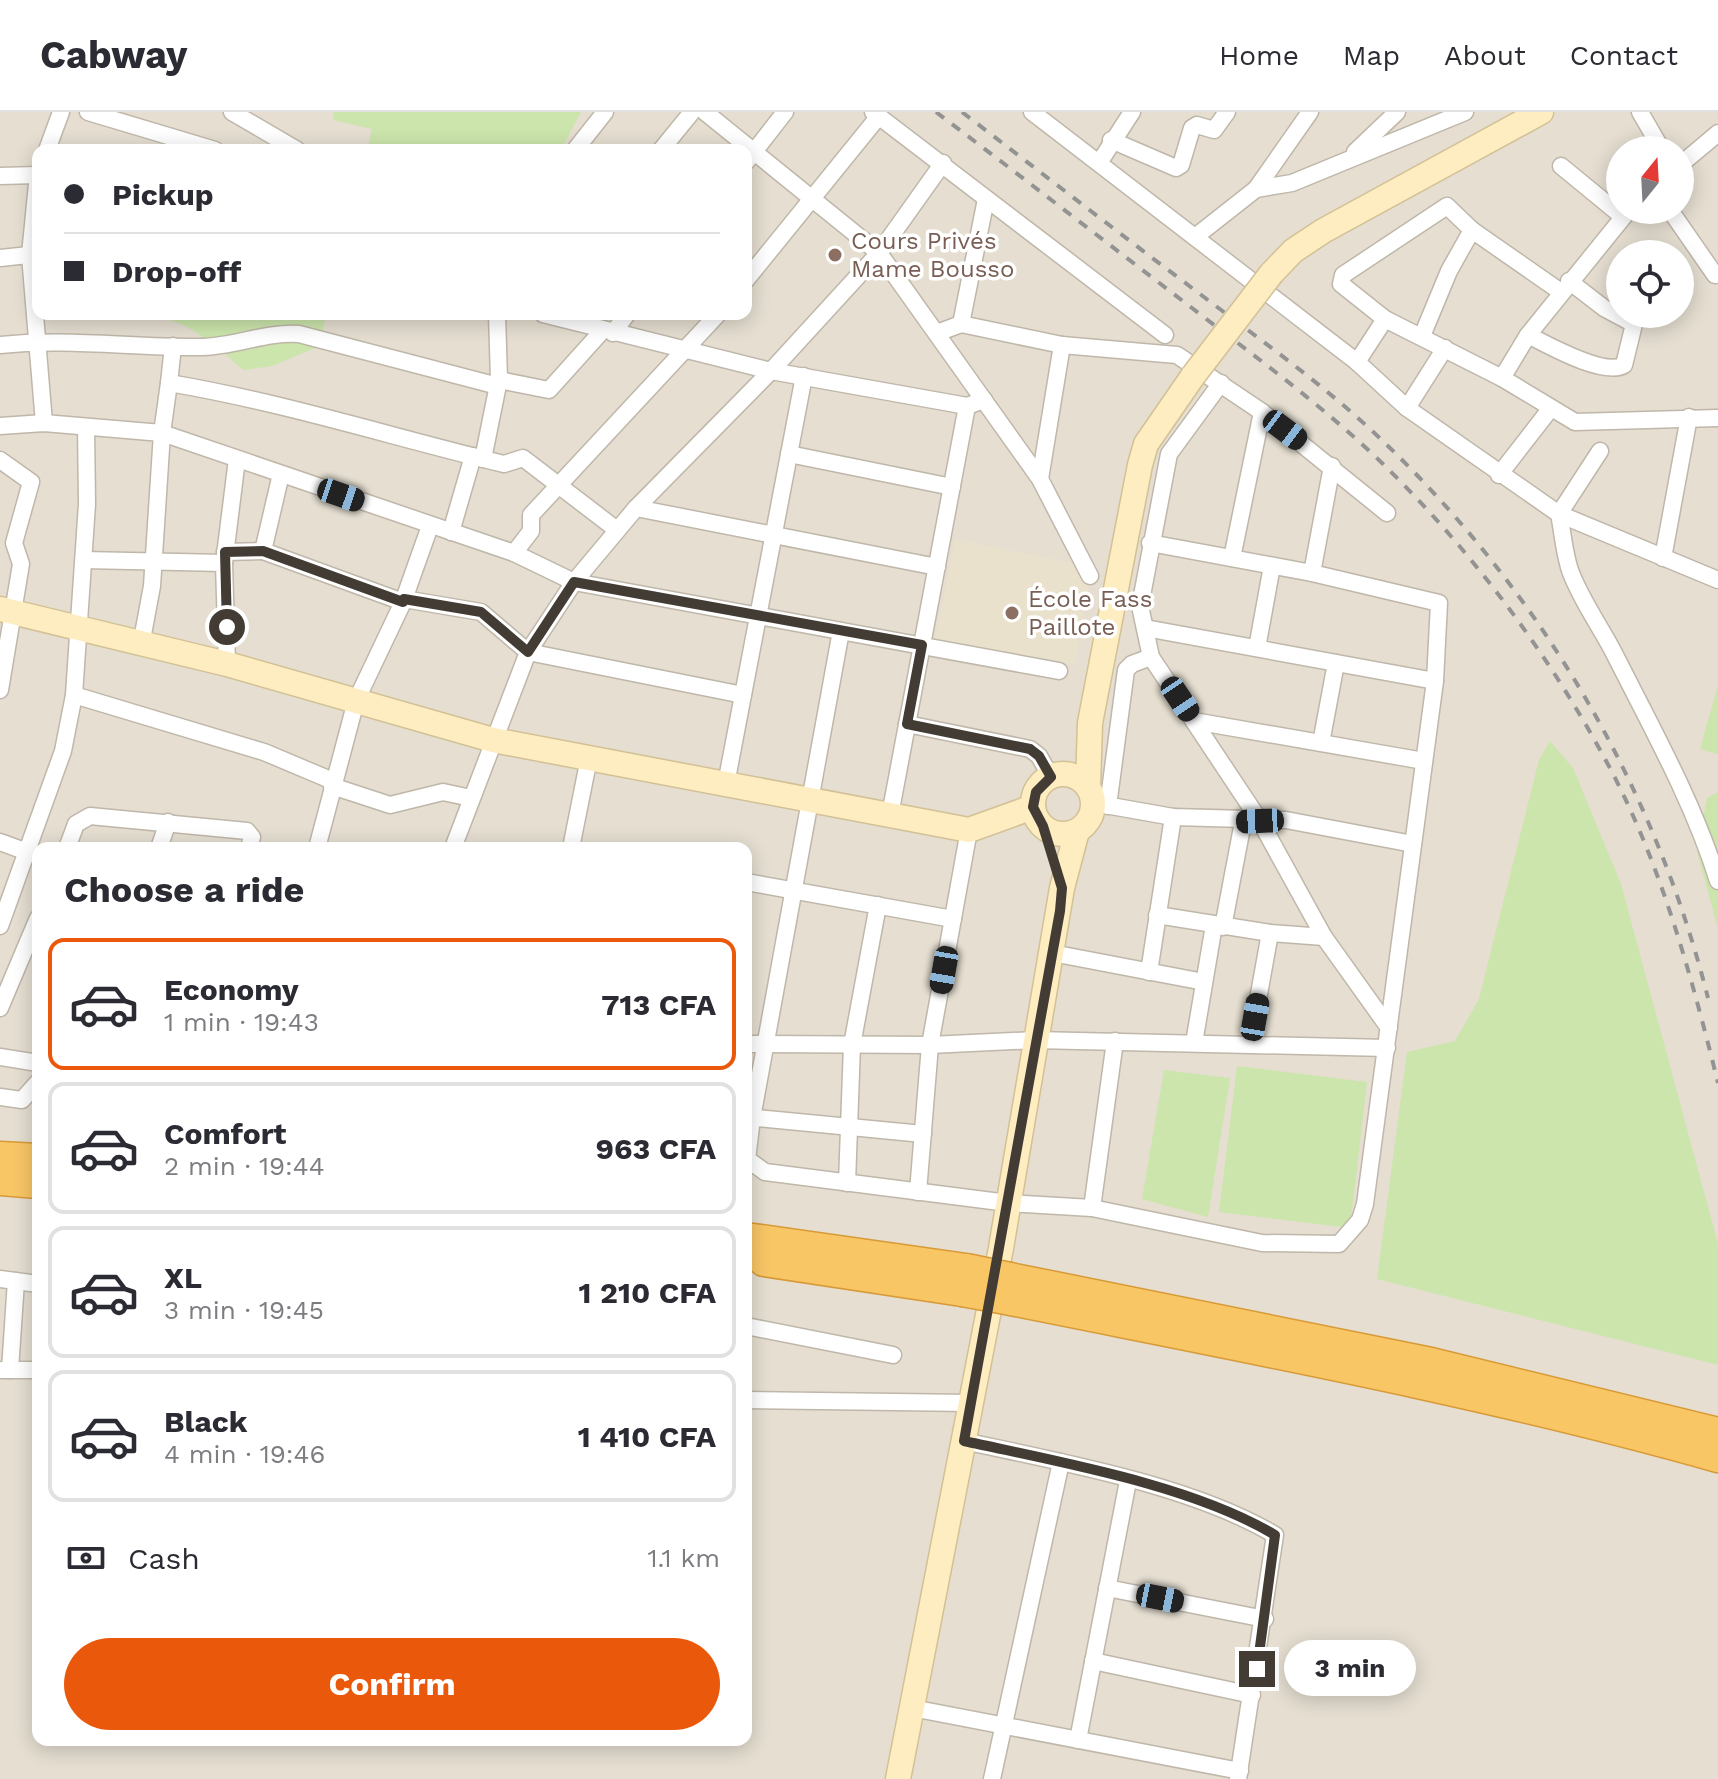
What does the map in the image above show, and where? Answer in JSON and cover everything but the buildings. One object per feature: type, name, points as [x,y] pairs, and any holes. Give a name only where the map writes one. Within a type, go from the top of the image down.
[{"type":"highway","points":[[0,1157],[32,1159]]},
{"type":"highway","points":[[0,1180],[32,1183]]},
{"type":"highway","points":[[752,1239],[1008,1289],[1554,1414],[1718,1457]]},
{"type":"highway","points":[[752,1259],[964,1280]]},
{"type":"highway","points":[[1008,1289],[1431,1363],[1718,1433]]},
{"type":"street","points":[[49,144],[61,112]]},
{"type":"street","points":[[88,112],[195,144]]},
{"type":"street","points":[[580,144],[605,112]]},
{"type":"street","points":[[666,144],[692,112]]},
{"type":"street","points":[[705,112],[737,144]]},
{"type":"street","points":[[752,154],[785,112]]},
{"type":"street","points":[[1099,163],[1111,140],[1132,112]]},
{"type":"street","points":[[1111,140],[1176,168],[1181,165],[1192,128],[1197,125],[1214,130],[1227,112]]},
{"type":"street","points":[[1195,237],[1256,189],[1310,112]]},
{"type":"street","points":[[1349,158],[1397,112]]},
{"type":"street","points":[[1256,189],[1292,183],[1444,116],[1465,112]]},
{"type":"street","points":[[1096,798],[1090,723],[1146,444],[1193,376],[1271,274],[1293,251],[1323,231],[1541,112]]},
{"type":"street","points":[[1640,112],[1654,136]]},
{"type":"street","points":[[237,113],[287,144]]},
{"type":"street","points":[[1036,113],[1357,362],[1407,408],[1499,475],[1559,514],[1718,580]]},
{"type":"street","points":[[752,273],[814,200],[876,114],[1165,335]]},
{"type":"street","points":[[1694,153],[1718,133]]},
{"type":"street","points":[[752,158],[814,200],[879,253],[1040,479],[1090,576]]},
{"type":"street","points":[[455,842],[528,652],[574,582],[636,508],[771,371],[879,253],[943,163]]},
{"type":"street","points":[[1561,166],[1606,199]]},
{"type":"street","points":[[5,173],[32,174]]},
{"type":"street","points":[[961,324],[986,199]]},
{"type":"street","points":[[1528,335],[1597,366],[1616,369],[1624,365],[1634,324],[1565,287],[1472,230],[1451,208],[1442,206],[1343,275],[1341,284],[1349,293],[1385,319],[1502,378],[1575,422],[1590,424],[1718,418]]},
{"type":"street","points":[[1502,378],[1528,335],[1616,224]]},
{"type":"street","points":[[1680,224],[1715,275]]},
{"type":"street","points":[[1422,336],[1449,271],[1472,230]]},
{"type":"street","points":[[0,258],[32,254]]},
{"type":"street","points":[[1357,362],[1385,319]]},
{"type":"street","points":[[37,320],[44,423]]},
{"type":"street","points":[[451,532],[478,458],[498,383],[497,320]]},
{"type":"street","points":[[565,320],[771,371],[967,406],[984,400]]},
{"type":"street","points":[[0,345],[38,341],[211,346],[274,333],[299,334],[541,391],[549,390],[621,320]]},
{"type":"street","points":[[514,553],[531,531],[531,515],[713,320]]},
{"type":"street","points":[[937,333],[961,324],[1062,345],[1177,355],[1262,412],[1387,513]]},
{"type":"street","points":[[1040,479],[1062,345]]},
{"type":"street","points":[[141,645],[154,564],[162,433],[173,346]]},
{"type":"street","points":[[1407,408],[1445,348]]},
{"type":"street","points":[[726,784],[804,376]]},
{"type":"street","points":[[169,383],[258,399],[372,433],[478,458],[510,464],[523,458],[617,530]]},
{"type":"street","points":[[1221,383],[1169,454],[1140,606],[1151,657],[1194,721],[1324,937],[1389,1028]]},
{"type":"street","points":[[890,815],[967,406]]},
{"type":"street","points":[[1499,475],[1551,408]]},
{"type":"street","points":[[1232,558],[1262,412]]},
{"type":"street","points":[[1663,558],[1689,417]]},
{"type":"street","points":[[0,427],[44,423],[162,433],[514,553],[574,582],[1059,671]]},
{"type":"street","points":[[36,842],[63,751],[74,695],[84,560],[86,427]]},
{"type":"street","points":[[1600,451],[1559,514],[1569,569],[1684,793],[1705,840],[1718,881]]},
{"type":"street","points":[[789,454],[952,487]]},
{"type":"street","points":[[227,664],[224,557],[237,459]]},
{"type":"street","points":[[0,460],[31,482],[14,543],[21,564],[5,610],[0,690]]},
{"type":"street","points":[[1312,573],[1332,466]]},
{"type":"street","points":[[263,551],[281,474]]},
{"type":"street","points":[[636,508],[937,567]]},
{"type":"street","points":[[318,842],[356,701],[404,600],[430,526]]},
{"type":"street","points":[[752,1165],[918,1192],[1008,1203],[1092,1208],[1262,1243],[1339,1244],[1360,1220],[1365,1204],[1387,1048],[1435,681],[1439,603],[1312,573],[1150,543]]},
{"type":"street","points":[[84,560],[154,564],[263,551],[404,600],[481,612],[528,652],[743,695]]},
{"type":"street","points":[[1257,648],[1272,566]]},
{"type":"street","points":[[5,610],[227,664],[493,740],[969,830],[1038,816]]},
{"type":"street","points":[[1145,628],[1435,681]]},
{"type":"street","points":[[752,1105],[766,1044],[841,631]]},
{"type":"street","points":[[898,1779],[1008,1203],[1062,888],[1077,831],[1087,822],[1096,798],[1126,670],[1132,664],[1151,657]]},
{"type":"street","points":[[1321,743],[1336,663]]},
{"type":"street","points":[[74,695],[264,752],[390,805],[443,792],[471,798]]},
{"type":"street","points":[[1194,721],[1424,761]]},
{"type":"street","points":[[1062,888],[1038,816],[1036,792],[1051,777],[1090,723]]},
{"type":"street","points":[[907,724],[1030,749],[1039,756],[1051,777]]},
{"type":"street","points":[[572,842],[589,758]]},
{"type":"street","points":[[1051,777],[1072,775],[1096,798],[1173,817],[1286,820],[1413,844]]},
{"type":"street","points":[[69,842],[76,824],[90,816],[247,831],[252,837],[251,842]]},
{"type":"street","points":[[1038,816],[1056,833],[1077,831]]},
{"type":"street","points":[[1149,972],[1173,817]]},
{"type":"street","points":[[1194,1043],[1204,982],[1218,926],[1252,821]]},
{"type":"street","points":[[161,842],[168,822]]},
{"type":"street","points":[[918,1192],[930,1045],[969,830]]},
{"type":"street","points":[[0,842],[32,854],[0,926]]},
{"type":"street","points":[[752,883],[953,919]]},
{"type":"street","points":[[847,1183],[852,1045],[878,905]]},
{"type":"street","points":[[1157,915],[1270,933],[1324,937]]},
{"type":"street","points":[[0,1008],[32,932]]},
{"type":"street","points":[[1250,1044],[1270,933]]},
{"type":"street","points":[[1052,953],[1204,982]]},
{"type":"street","points":[[752,1044],[930,1045],[1035,1040],[1387,1048]]},
{"type":"street","points":[[1092,1208],[1115,1041]]},
{"type":"street","points":[[0,1057],[32,1062]]},
{"type":"street","points":[[0,1097],[22,1100],[32,1089]]},
{"type":"street","points":[[752,1118],[923,1134]]},
{"type":"street","points":[[32,1283],[8,1280],[5,1370],[32,1370]]},
{"type":"street","points":[[752,1327],[893,1355]]},
{"type":"street","points":[[752,1400],[971,1403]]},
{"type":"street","points":[[912,1708],[1239,1775],[1265,1619],[1275,1535],[1223,1509],[1061,1462],[964,1441]]},
{"type":"street","points":[[992,1779],[1061,1462]]},
{"type":"street","points":[[1078,1740],[1128,1481]]},
{"type":"street","points":[[1107,1588],[1265,1619]]},
{"type":"street","points":[[1093,1661],[1252,1695]]},
{"type":"shaded area","points":[[0,112],[1718,112],[1718,1779],[0,1779]]},
{"type":"shaded area","name":"École Fass Paillote","points":[[955,539],[1077,564],[1089,586],[1075,664],[935,640]]},
{"type":"green space","points":[[334,112],[581,112],[564,144],[368,144],[372,129],[333,120]]},
{"type":"green space","points":[[170,320],[325,320],[320,346],[272,366],[243,370],[211,342]]},
{"type":"green space","points":[[1718,685],[1718,754],[1700,749]]},
{"type":"green space","points":[[1550,741],[1573,768],[1621,884],[1718,1244],[1718,1365],[1377,1279],[1407,1052],[1455,1041],[1479,999],[1539,760]]},
{"type":"green space","points":[[1718,792],[1718,929],[1697,851],[1707,798]]},
{"type":"green space","points":[[1237,1066],[1367,1082],[1350,1228],[1219,1212]]},
{"type":"green space","points":[[1164,1070],[1230,1078],[1208,1217],[1142,1199]]},
{"type":"railway","points":[[936,112],[1337,422],[1416,497],[1479,570],[1564,688],[1630,809],[1674,924],[1718,1083]]},
{"type":"railway","points":[[962,112],[1318,384],[1366,425],[1445,505],[1497,567],[1544,632],[1587,700],[1625,771],[1658,845],[1708,998]]},
{"type":"place","name":"Cours Privés Mame Bousso","points":[[835,255]]},
{"type":"place","name":"École Fass Paillote","points":[[1012,613]]},
{"type":"route","points":[[227,627],[225,552],[263,551],[403,602],[404,599],[481,612],[528,652],[574,582],[922,645],[907,724],[1030,749],[1039,756],[1051,777],[1039,786],[1033,807],[1043,826],[1062,888],[1060,911],[964,1441],[1061,1462],[1187,1496],[1223,1509],[1275,1535],[1257,1669]]}]
